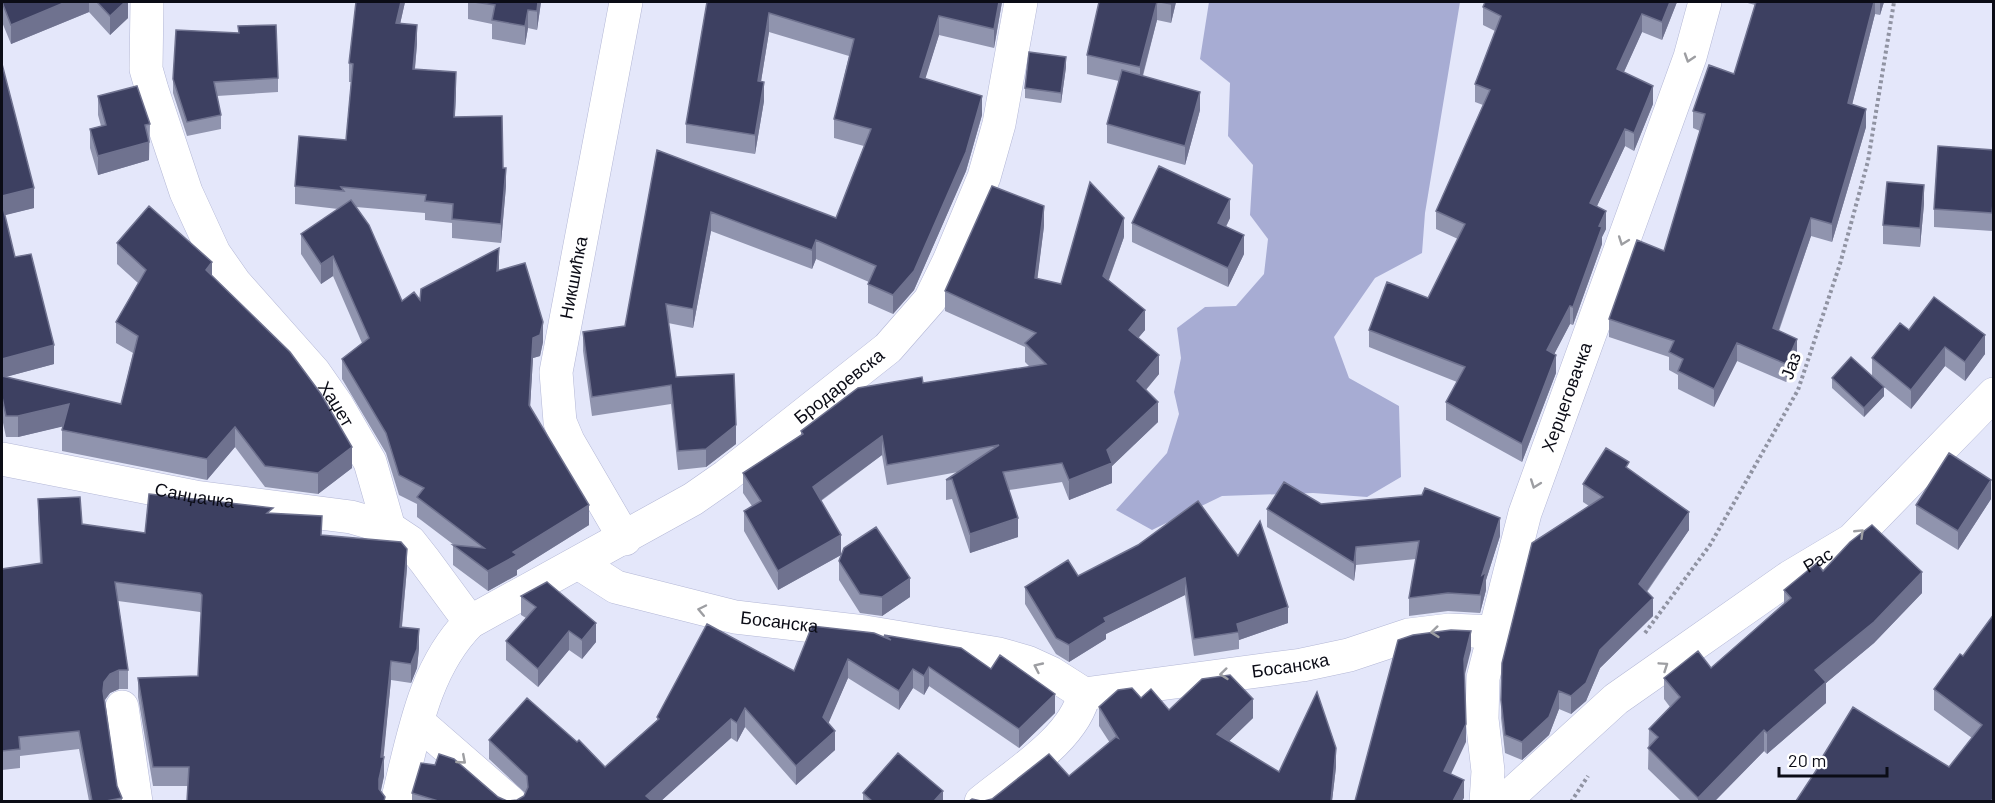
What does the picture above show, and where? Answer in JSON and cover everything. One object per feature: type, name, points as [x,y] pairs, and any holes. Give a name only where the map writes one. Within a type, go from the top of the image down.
[{"type":"street","name":"Хаџет","points":[[147,2],[146,69],[168,146],[205,235],[235,283],[314,372],[337,405],[370,462],[390,528]]},
{"type":"street","name":"Никшићка","points":[[625,538],[568,441],[560,422],[556,372],[626,2]]},
{"type":"street","name":"Бродаревска","points":[[470,622],[580,564],[726,476],[888,348],[912,323],[930,300],[954,251],[984,177],[999,124],[1021,2]]},
{"type":"street","name":"Херцеговачка","points":[[1486,801],[1488,771],[1482,719],[1483,678],[1525,513],[1690,57],[1705,2]]},
{"type":"street","name":"Рас","points":[[1503,801],[1616,699],[1790,578],[1852,540],[1994,394]]},
{"type":"street","name":"Санџачка","points":[[2,459],[195,497],[351,518],[390,528]]},
{"type":"street","points":[[390,528],[410,542],[470,622],[453,639],[442,657],[418,722],[397,801]]},
{"type":"street","name":"Босанска","points":[[580,564],[616,587],[735,617],[876,634],[999,654],[1027,662],[1051,673],[1084,694],[1302,665],[1349,656],[1409,635],[1450,630],[1493,632]]},
{"type":"street","points":[[981,801],[1060,737],[1076,719],[1084,694]]},
{"type":"street","points":[[122,707],[136,801]]},
{"type":"street","points":[[418,722],[510,801]]},
{"type":"path","name":"Јаз","points":[[1643,636],[1710,545],[1797,390],[1840,264],[1868,161],[1894,2]]},
{"type":"shaded area","points":[[1209,2],[1460,2],[1425,213],[1422,253],[1375,278],[1334,337],[1349,378],[1399,406],[1401,477],[1367,497],[1313,493],[1222,496],[1152,530],[1116,510],[1167,453],[1179,414],[1174,392],[1181,358],[1177,328],[1205,307],[1236,306],[1264,274],[1268,239],[1250,215],[1253,165],[1228,136],[1230,83],[1200,59]]},
{"type":"building","points":[[2,2],[66,2],[11,25]]},
{"type":"building","points":[[97,2],[125,2],[110,16]]},
{"type":"building","points":[[356,2],[401,2],[396,23],[417,25],[413,69],[456,72],[454,117],[502,116],[503,168],[506,168],[501,224],[452,219],[453,204],[425,201],[426,195],[341,187],[344,191],[295,186],[299,136],[346,140],[353,64],[349,63]]},
{"type":"building","points":[[474,2],[538,2],[537,11],[528,10],[525,26],[492,20],[495,5]]},
{"type":"building","points":[[707,2],[999,2],[994,29],[939,16],[920,77],[982,96],[966,152],[914,271],[893,295],[868,284],[876,266],[816,240],[812,250],[711,212],[693,309],[666,304],[676,377],[734,374],[736,425],[706,449],[678,451],[671,385],[592,397],[583,332],[625,326],[657,150],[836,218],[871,129],[834,119],[854,39],[769,13],[758,81],[764,82],[755,135],[686,124]]},
{"type":"building","points":[[1099,2],[1157,2],[1140,67],[1087,55]]},
{"type":"building","points":[[1485,2],[1670,2],[1662,22],[1642,14],[1617,69],[1653,86],[1634,133],[1625,129],[1590,203],[1606,211],[1599,226],[1602,227],[1573,307],[1570,306],[1547,350],[1556,355],[1522,444],[1446,402],[1465,367],[1369,330],[1387,282],[1428,298],[1465,224],[1436,211],[1490,90],[1475,84],[1501,16],[1483,7]]},
{"type":"building","points":[[1756,2],[1874,2],[1848,103],[1866,109],[1832,224],[1811,218],[1773,328],[1797,339],[1786,364],[1737,343],[1714,389],[1678,371],[1683,359],[1669,352],[1674,341],[1609,319],[1637,240],[1664,251],[1705,114],[1693,111],[1709,65],[1734,74]]},
{"type":"building","points":[[276,25],[278,78],[214,82],[221,115],[187,122],[173,79],[176,30],[239,33],[238,26]]},
{"type":"building","points":[[1029,52],[1066,57],[1061,93],[1025,88]]},
{"type":"building","points":[[2,64],[34,188],[2,196]]},
{"type":"building","points":[[1122,70],[1200,92],[1185,146],[1107,124]]},
{"type":"building","points":[[137,86],[150,124],[145,125],[149,142],[98,156],[90,129],[106,125],[98,96]]},
{"type":"building","points":[[1938,146],[1994,150],[1992,213],[1934,209]]},
{"type":"building","points":[[1159,166],[1230,199],[1218,223],[1244,235],[1228,268],[1132,223]]},
{"type":"building","points":[[1090,182],[1124,218],[1103,276],[1145,310],[1129,330],[1159,355],[1137,381],[1158,402],[1107,450],[1112,463],[1069,480],[1062,463],[1003,472],[1018,518],[970,534],[952,479],[946,480],[999,445],[887,465],[882,436],[813,487],[841,535],[778,571],[744,511],[761,501],[743,473],[803,434],[801,431],[858,388],[922,377],[923,383],[1046,364],[1025,343],[1036,333],[945,291],[992,186],[1044,206],[1035,278],[1061,284]]},
{"type":"building","points":[[1887,182],[1924,185],[1920,228],[1883,225]]},
{"type":"building","points":[[351,200],[369,225],[402,301],[414,292],[420,300],[421,289],[499,248],[497,271],[525,263],[543,322],[540,335],[533,338],[529,405],[589,505],[513,552],[517,555],[488,571],[453,545],[484,548],[417,497],[424,488],[399,475],[386,433],[342,359],[369,338],[333,256],[321,264],[301,234]]},
{"type":"building","points":[[2,203],[15,257],[31,254],[54,345],[2,359]]},
{"type":"building","points":[[149,206],[212,262],[206,270],[290,352],[321,394],[352,447],[318,473],[265,466],[235,427],[207,459],[62,430],[69,404],[18,416],[6,416],[2,397],[2,376],[121,404],[138,336],[116,322],[146,270],[117,243]]},
{"type":"building","points":[[1934,297],[1985,335],[1965,362],[1945,347],[1911,390],[1872,358],[1900,323],[1909,330]]},
{"type":"building","points":[[1851,357],[1884,387],[1864,408],[1832,378]]},
{"type":"building","points":[[1606,448],[1629,462],[1626,467],[1689,512],[1639,584],[1653,598],[1600,650],[1586,683],[1571,696],[1559,691],[1549,717],[1522,742],[1505,735],[1501,700],[1502,663],[1532,543],[1603,497],[1583,484]]},
{"type":"building","points":[[1949,453],[1991,480],[1958,531],[1916,505]]},
{"type":"building","points":[[1284,482],[1321,504],[1422,495],[1425,488],[1500,518],[1482,575],[1486,572],[1480,595],[1448,593],[1409,598],[1419,541],[1356,547],[1354,563],[1267,509]]},
{"type":"building","points":[[149,494],[273,508],[267,513],[322,516],[321,535],[401,542],[407,549],[400,627],[419,629],[417,649],[411,664],[391,661],[381,757],[384,757],[379,779],[379,789],[385,797],[384,801],[187,801],[189,767],[153,767],[138,678],[198,676],[202,595],[200,593],[115,582],[128,670],[119,670],[110,674],[104,682],[103,691],[117,786],[122,798],[92,801],[79,731],[19,737],[20,749],[2,751],[2,569],[42,563],[38,499],[80,497],[82,524],[145,533]]},
{"type":"building","points":[[1198,501],[1238,556],[1260,521],[1288,607],[1237,624],[1239,632],[1194,639],[1185,578],[1104,618],[1106,622],[1069,645],[1056,638],[1025,587],[1068,560],[1078,576],[1138,545]]},
{"type":"building","points":[[1872,525],[1922,572],[1874,622],[1815,670],[1826,682],[1767,733],[1764,730],[1698,798],[1648,748],[1658,737],[1649,729],[1680,697],[1664,678],[1698,651],[1711,668],[1791,598],[1784,590],[1817,563],[1823,571],[1850,542]]},
{"type":"building","points":[[876,527],[910,578],[882,597],[860,594],[839,561],[844,548]]},
{"type":"building","points":[[547,582],[596,623],[582,640],[569,631],[538,669],[506,641],[536,607],[521,596]]},
{"type":"building","points":[[1994,614],[1994,798],[1991,801],[1796,801],[1825,757],[1823,756],[1853,707],[1949,767],[1982,725],[1934,689],[1960,654],[1963,656]]},
{"type":"building","points":[[707,624],[794,671],[812,626],[874,633],[891,640],[884,635],[961,648],[991,669],[1000,655],[1055,694],[1019,729],[929,667],[924,676],[913,669],[899,691],[848,659],[823,717],[835,731],[796,766],[745,708],[737,723],[731,719],[646,796],[652,801],[507,801],[517,800],[524,796],[528,787],[527,776],[489,740],[527,698],[577,742],[579,740],[605,767],[659,719],[657,717]]},
{"type":"building","points":[[1451,630],[1471,631],[1464,659],[1466,724],[1444,771],[1464,780],[1453,801],[1355,801],[1398,640],[1413,635]]},
{"type":"building","points":[[1230,675],[1253,699],[1217,734],[1279,772],[1317,692],[1336,748],[1331,801],[984,801],[992,799],[1049,754],[1069,776],[1116,737],[1118,738],[1099,707],[1118,690],[1132,688],[1141,698],[1151,689],[1169,710],[1202,679]]},
{"type":"building","points":[[898,753],[943,791],[934,801],[872,801],[863,793]]},
{"type":"building","points":[[439,754],[454,759],[498,797],[507,801],[438,801],[412,793],[421,763],[435,765]]}]
